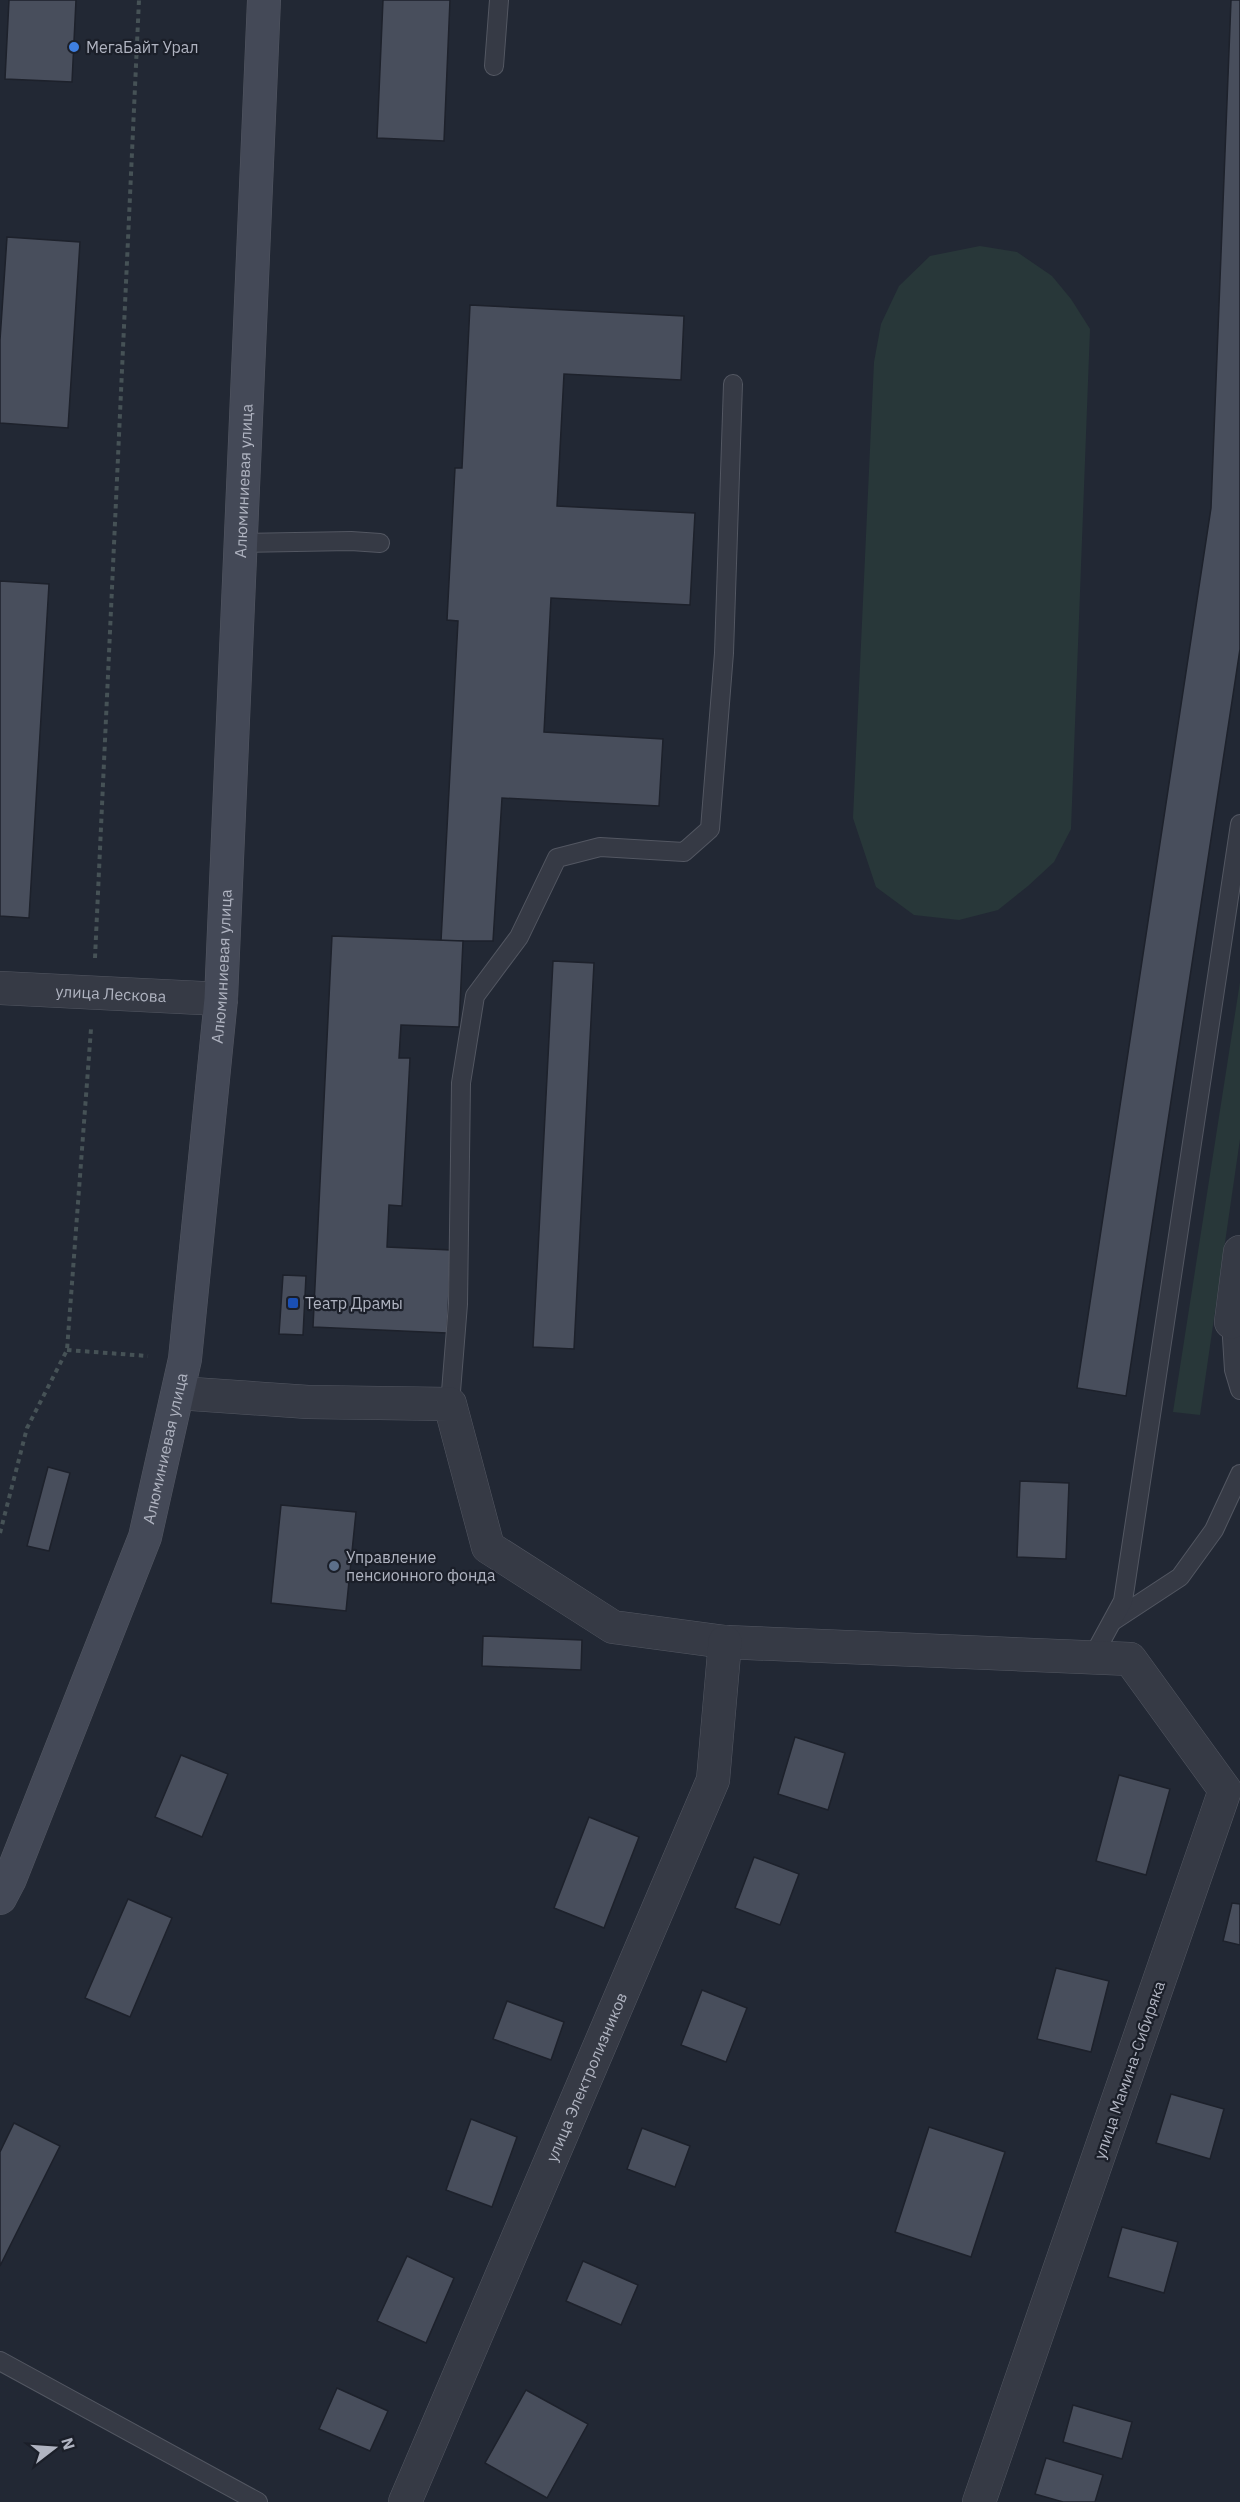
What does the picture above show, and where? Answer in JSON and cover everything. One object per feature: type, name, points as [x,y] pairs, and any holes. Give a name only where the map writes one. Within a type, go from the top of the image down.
[{"type":"main road","name":"Алюминиевая улица","points":[[3,1884],[145,1537],[185,1359],[221,999],[264,0]]},
{"type":"street","name":"улица Лескова","points":[[0,988],[221,999]]},
{"type":"street","points":[[1231,1322],[1240,1252]]},
{"type":"street","points":[[178,1393],[308,1402],[450,1404],[488,1547],[613,1627],[725,1642],[1092,1658]]},
{"type":"street","name":"улица Электролизников","points":[[405,2502],[713,1780],[725,1642]]},
{"type":"street","name":"улица Мамина-Сибиряка","points":[[979,2502],[1225,1790],[1130,1659],[1092,1658]]},
{"type":"lane","points":[[494,66],[498,0]]},
{"type":"lane","points":[[450,1404],[458,1304],[461,1083],[475,996],[519,937],[557,858],[600,847],[684,852],[710,829],[724,653],[733,384]]},
{"type":"lane","points":[[242,543],[351,541],[380,543]]},
{"type":"lane","points":[[1092,1658],[1123,1600],[1240,825]]},
{"type":"lane","points":[[1231,1322],[1234,1370],[1240,1390]]},
{"type":"lane","points":[[1111,1622],[1180,1577],[1214,1530],[1240,1474]]},
{"type":"lane","points":[[0,2361],[258,2502]]},
{"type":"path","points":[[0,1533],[27,1428],[67,1350],[94,993],[140,0]]},
{"type":"shaded area","points":[[980,246],[1017,252],[1052,276],[1071,299],[1090,329],[1071,829],[1054,862],[1028,886],[998,910],[959,920],[914,915],[876,887],[853,818],[874,362],[881,324],[899,286],[930,256]]},
{"type":"shaded area","points":[[1240,982],[1240,1139],[1200,1415],[1173,1412]]},
{"type":"building","points":[[9,0],[76,0],[72,82],[5,79]]},
{"type":"building","points":[[383,0],[450,0],[444,141],[377,138]]},
{"type":"building","points":[[1231,0],[1240,0],[1240,649],[1126,1396],[1077,1388],[1211,508]]},
{"type":"building","points":[[7,237],[80,242],[68,428],[0,423],[0,340]]},
{"type":"building","points":[[470,305],[684,316],[681,380],[564,374],[557,506],[695,513],[690,605],[551,598],[544,732],[663,739],[659,806],[502,798],[493,941],[441,941],[458,621],[447,620],[455,468],[462,468]]},
{"type":"building","points":[[0,581],[49,584],[29,918],[0,916]]},
{"type":"building","points":[[332,936],[463,941],[459,1027],[401,1025],[399,1058],[410,1058],[402,1206],[389,1205],[387,1247],[451,1250],[447,1333],[313,1327]]},
{"type":"building","points":[[553,961],[594,963],[574,1349],[533,1347]]},
{"type":"building","points":[[283,1275],[306,1276],[303,1335],[279,1334]]},
{"type":"building","points":[[48,1467],[70,1473],[49,1551],[27,1546]]},
{"type":"building","points":[[1020,1481],[1069,1483],[1066,1559],[1017,1557]]},
{"type":"building","points":[[281,1505],[356,1512],[346,1611],[271,1603]]},
{"type":"building","points":[[483,1636],[582,1640],[581,1670],[482,1666]]},
{"type":"building","points":[[795,1737],[845,1753],[828,1810],[778,1794]]},
{"type":"building","points":[[181,1755],[228,1774],[202,1837],[155,1817]]},
{"type":"building","points":[[1119,1775],[1170,1789],[1146,1875],[1096,1861]]},
{"type":"building","points":[[589,1817],[639,1837],[604,1928],[554,1908]]},
{"type":"building","points":[[754,1857],[799,1874],[780,1925],[735,1908]]},
{"type":"building","points":[[128,1899],[172,1918],[130,2017],[85,1998]]},
{"type":"building","points":[[1232,1903],[1240,1904],[1240,1945],[1223,1941]]},
{"type":"building","points":[[1056,1968],[1109,1981],[1091,2052],[1037,2039]]},
{"type":"building","points":[[702,1990],[747,2008],[726,2062],[681,2045]]},
{"type":"building","points":[[507,2001],[564,2022],[551,2060],[493,2039]]},
{"type":"building","points":[[1171,2094],[1224,2109],[1210,2159],[1156,2143]]},
{"type":"building","points":[[471,2119],[517,2137],[492,2207],[446,2190]]},
{"type":"building","points":[[14,2123],[60,2146],[0,2266],[0,2152]]},
{"type":"building","points":[[929,2127],[1005,2152],[971,2257],[895,2232]]},
{"type":"building","points":[[642,2128],[690,2146],[675,2187],[627,2169]]},
{"type":"building","points":[[1122,2227],[1178,2242],[1164,2293],[1108,2277]]},
{"type":"building","points":[[407,2256],[454,2278],[426,2343],[377,2321]]},
{"type":"building","points":[[583,2261],[638,2285],[621,2325],[566,2301]]},
{"type":"building","points":[[337,2388],[388,2411],[370,2451],[319,2429]]},
{"type":"building","points":[[526,2390],[588,2424],[547,2498],[485,2463]]},
{"type":"building","points":[[1073,2405],[1132,2422],[1122,2459],[1063,2442]]},
{"type":"building","points":[[1046,2458],[1103,2475],[1095,2502],[1063,2502],[1035,2494]]},
{"type":"place","name":"МегаБайт Урал","points":[[74,47]]},
{"type":"place","name":"Театр Драмы","points":[[293,1303]]},
{"type":"place","name":"Управление пенсионного фонда","points":[[334,1566]]}]
